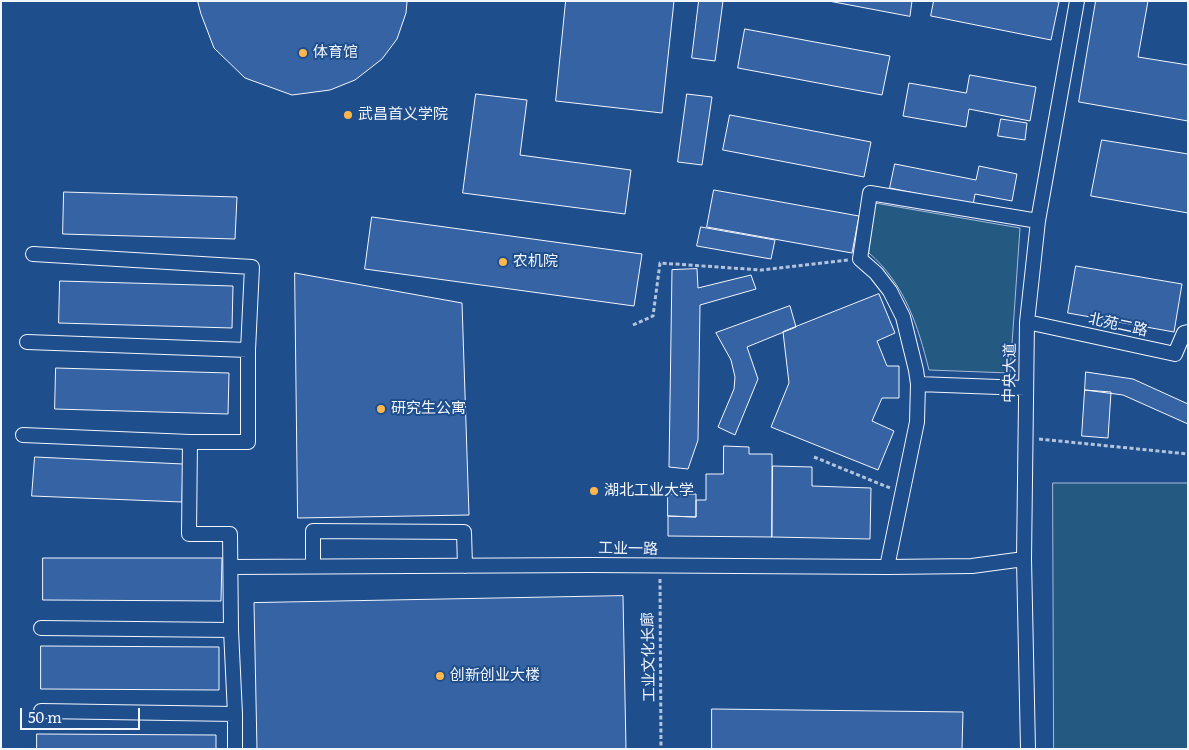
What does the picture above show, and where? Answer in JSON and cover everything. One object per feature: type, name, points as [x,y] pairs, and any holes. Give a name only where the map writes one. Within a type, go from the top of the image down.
[{"type":"street","name":"中央大道","points":[[1028,749],[1024,559],[1027,322],[1038,221],[1077,1]]},
{"type":"street","points":[[887,567],[917,422],[918,384],[915,363],[903,317],[890,291],[876,273],[860,259],[870,193],[1038,221]]},
{"type":"street","points":[[23,435],[190,442],[248,442],[248,350],[252,267],[33,254]]},
{"type":"street","name":"北苑二路","points":[[1027,322],[1175,354],[1184,333],[1188,332]]},
{"type":"street","points":[[27,342],[248,350]]},
{"type":"street","points":[[918,384],[1025,388]]},
{"type":"street","points":[[190,442],[189,534],[230,534],[235,749]]},
{"type":"street","points":[[313,566],[313,531],[464,532],[465,566]]},
{"type":"street","name":"工业一路","points":[[232,567],[887,567],[972,566],[1024,559]]},
{"type":"street","points":[[41,628],[231,630]]},
{"type":"street","points":[[41,711],[235,714]]},
{"type":"path","points":[[633,325],[653,316],[660,263],[761,270],[860,259]]},
{"type":"path","points":[[1026,438],[1188,454]]},
{"type":"path","points":[[814,457],[902,493]]},
{"type":"path","name":"工业文化长廊","points":[[659,566],[661,749]]},
{"type":"shaded area","points":[[875,203],[1020,228],[1010,373],[929,370],[915,322],[901,292],[892,278],[869,253]]},
{"type":"shaded area","points":[[1053,483],[1188,483],[1188,749],[1054,749]]},
{"type":"building","name":"体育馆","points":[[198,1],[407,2],[406,13],[397,39],[382,59],[355,80],[330,90],[292,95],[245,78],[214,48]]},
{"type":"building","points":[[566,1],[674,1],[662,113],[556,101]]},
{"type":"building","points":[[699,1],[723,1],[715,61],[692,58]]},
{"type":"building","points":[[829,1],[912,1],[910,16]]},
{"type":"building","points":[[934,1],[1059,2],[1051,40],[931,16]]},
{"type":"building","points":[[1096,1],[1148,1],[1138,57],[1188,65],[1188,121],[1079,102]]},
{"type":"building","points":[[745,29],[890,56],[882,95],[738,68]]},
{"type":"building","points":[[970,75],[1036,87],[1030,121],[969,109],[966,127],[903,116],[909,83],[966,93]]},
{"type":"building","points":[[476,94],[527,100],[520,155],[631,170],[625,214],[463,193]]},
{"type":"building","points":[[687,94],[712,97],[702,165],[678,162]]},
{"type":"building","points":[[730,115],[871,142],[864,177],[723,150]]},
{"type":"building","points":[[1001,119],[1027,123],[1025,140],[998,136]]},
{"type":"building","points":[[1102,140],[1188,154],[1188,213],[1091,196]]},
{"type":"building","points":[[895,164],[976,180],[979,166],[1017,174],[1012,201],[975,194],[973,205],[890,188]]},
{"type":"building","points":[[714,190],[859,216],[852,253],[707,227]]},
{"type":"building","points":[[64,192],[237,197],[235,239],[63,234]]},
{"type":"building","name":"农机院","points":[[372,217],[642,254],[634,306],[365,269]]},
{"type":"building","points":[[701,227],[775,240],[771,259],[697,246]]},
{"type":"building","points":[[1076,266],[1182,284],[1174,332],[1068,313]]},
{"type":"building","points":[[697,269],[698,288],[751,275],[756,289],[700,305],[698,440],[688,469],[669,467],[672,270]]},
{"type":"building","name":"研究生公寓","points":[[295,273],[462,303],[469,515],[298,518]]},
{"type":"building","points":[[60,281],[233,286],[232,328],[59,323]]},
{"type":"building","points":[[879,294],[895,333],[877,341],[887,366],[899,366],[899,398],[882,398],[872,421],[894,431],[878,470],[771,427],[789,383],[783,332]]},
{"type":"building","points":[[790,306],[796,327],[747,347],[758,379],[735,435],[718,427],[734,389],[735,377],[731,360],[716,333]]},
{"type":"building","points":[[56,368],[229,373],[228,414],[55,409]]},
{"type":"building","points":[[1086,372],[1133,379],[1188,404],[1188,424],[1123,395],[1085,390]]},
{"type":"building","points":[[1085,390],[1111,392],[1108,438],[1082,436]]},
{"type":"building","points":[[724,446],[749,447],[749,454],[772,454],[772,537],[668,536],[668,516],[696,517],[696,500],[706,500],[706,474],[723,474]]},
{"type":"building","points":[[35,457],[183,464],[182,502],[32,496]]},
{"type":"building","points":[[773,466],[812,467],[812,486],[871,488],[870,539],[772,537]]},
{"type":"building","points":[[668,494],[696,494],[696,517],[668,516]]},
{"type":"building","points":[[43,558],[222,558],[221,601],[43,600]]},
{"type":"building","name":"创新创业大楼","points":[[623,596],[626,749],[257,749],[254,603]]},
{"type":"building","points":[[41,646],[219,647],[219,690],[41,689]]},
{"type":"building","points":[[712,709],[963,712],[962,749],[712,749]]},
{"type":"building","points":[[37,734],[216,735],[216,749],[37,749]]},
{"type":"place","name":"体育馆","points":[[303,53]]},
{"type":"place","name":"武昌首义学院","points":[[348,115]]},
{"type":"place","name":"农机院","points":[[503,262]]},
{"type":"place","name":"研究生公寓","points":[[381,409]]},
{"type":"place","name":"湖北工业大学","points":[[594,491]]},
{"type":"place","name":"创新创业大楼","points":[[440,676]]}]
